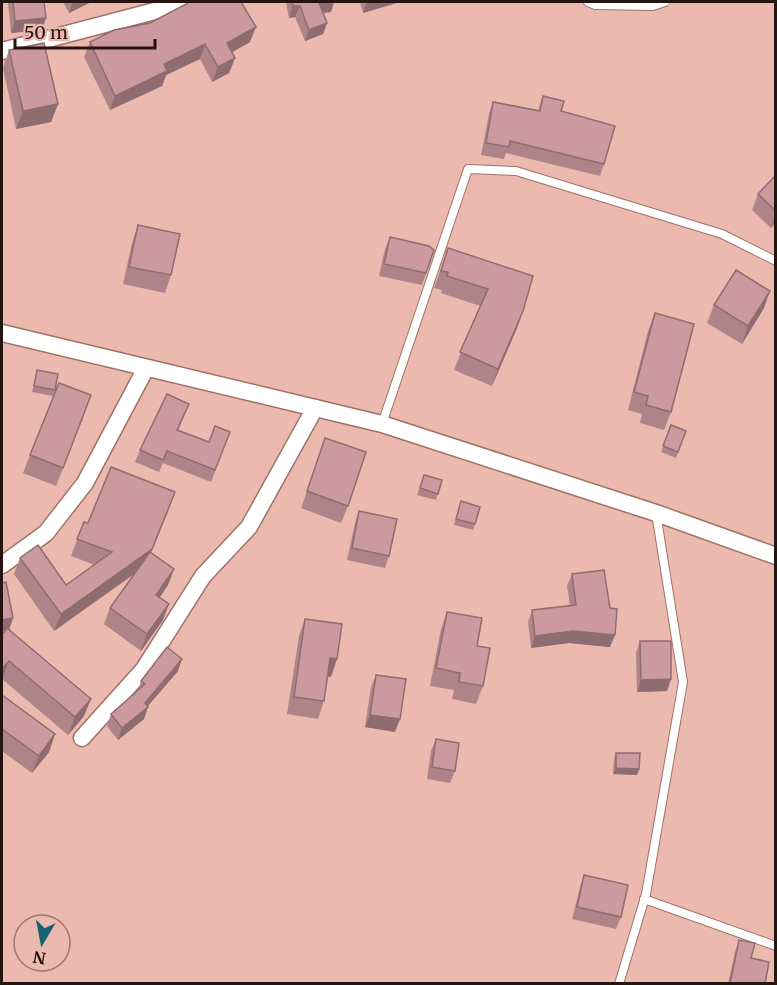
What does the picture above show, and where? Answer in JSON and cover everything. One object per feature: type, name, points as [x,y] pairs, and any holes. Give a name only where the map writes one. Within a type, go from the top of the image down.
[{"type":"street","points":[[2,51],[189,2]]},
{"type":"street","points":[[2,333],[382,424],[656,513],[776,556]]},
{"type":"street","points":[[2,565],[46,533],[85,483],[146,368]]},
{"type":"street","points":[[82,738],[144,669],[203,576],[249,527],[315,408]]},
{"type":"lane","points":[[588,2],[595,5],[653,6],[665,2]]},
{"type":"lane","points":[[382,424],[468,169],[516,171],[722,234],[776,261]]},
{"type":"lane","points":[[619,984],[644,899],[683,682],[656,513]]},
{"type":"lane","points":[[644,899],[776,946]]},
{"type":"building","points":[[13,2],[44,2],[46,18],[15,21]]},
{"type":"building","points":[[190,2],[241,2],[256,27],[227,43],[235,58],[218,67],[205,44],[164,64],[167,71],[115,96],[90,42],[114,30],[150,23]]},
{"type":"building","points":[[292,2],[329,2],[319,3],[327,23],[309,30],[300,6],[293,6]]},
{"type":"building","points":[[44,43],[58,104],[23,111],[9,50]]},
{"type":"building","points":[[543,96],[564,101],[561,111],[615,126],[604,164],[510,141],[509,147],[486,143],[493,102],[540,111]]},
{"type":"building","points":[[776,175],[776,211],[758,194]]},
{"type":"building","points":[[138,225],[180,234],[171,275],[129,267]]},
{"type":"building","points":[[390,237],[429,246],[434,250],[426,273],[384,264]]},
{"type":"building","points":[[448,248],[533,276],[523,311],[498,369],[460,352],[488,289],[447,276],[448,272],[441,271]]},
{"type":"building","points":[[736,270],[770,291],[748,326],[714,305]]},
{"type":"building","points":[[655,313],[694,324],[671,412],[646,405],[648,396],[634,392]]},
{"type":"building","points":[[37,370],[58,374],[55,390],[34,386]]},
{"type":"building","points":[[59,383],[91,395],[63,468],[30,455]]},
{"type":"building","points":[[167,394],[189,404],[177,430],[209,442],[215,426],[230,432],[215,470],[167,451],[163,460],[140,450]]},
{"type":"building","points":[[671,425],[686,431],[678,452],[663,446]]},
{"type":"building","points":[[325,438],[366,452],[348,506],[307,491]]},
{"type":"building","points":[[111,467],[175,492],[152,549],[61,614],[20,558],[38,545],[66,585],[112,552],[77,539],[84,522],[88,523]]},
{"type":"building","points":[[424,475],[442,480],[438,494],[420,488]]},
{"type":"building","points":[[461,501],[480,507],[475,524],[456,519]]},
{"type":"building","points":[[359,511],[397,519],[389,556],[352,548]]},
{"type":"building","points":[[150,552],[174,569],[156,595],[169,604],[147,634],[110,608]]},
{"type":"building","points":[[604,570],[610,608],[617,609],[615,635],[573,631],[535,636],[532,610],[576,605],[572,574]]},
{"type":"building","points":[[6,582],[13,618],[2,620],[2,583]]},
{"type":"building","points":[[447,612],[482,618],[477,646],[490,648],[483,686],[459,682],[460,673],[436,668]]},
{"type":"building","points":[[305,619],[342,624],[337,659],[330,658],[324,701],[294,697]]},
{"type":"building","points":[[7,628],[91,699],[75,717],[9,661],[2,669],[2,635]]},
{"type":"building","points":[[640,641],[671,641],[671,679],[641,680]]},
{"type":"building","points":[[167,647],[182,659],[145,703],[148,707],[122,728],[111,714],[145,684],[141,681]]},
{"type":"building","points":[[376,675],[406,679],[400,719],[370,715]]},
{"type":"building","points":[[2,695],[55,734],[39,756],[2,729]]},
{"type":"building","points":[[436,739],[459,743],[455,771],[432,767]]},
{"type":"building","points":[[616,753],[640,753],[639,769],[616,768]]},
{"type":"building","points":[[584,875],[628,885],[621,917],[577,907]]},
{"type":"building","points":[[739,940],[755,943],[751,958],[769,962],[765,984],[730,984]]}]
